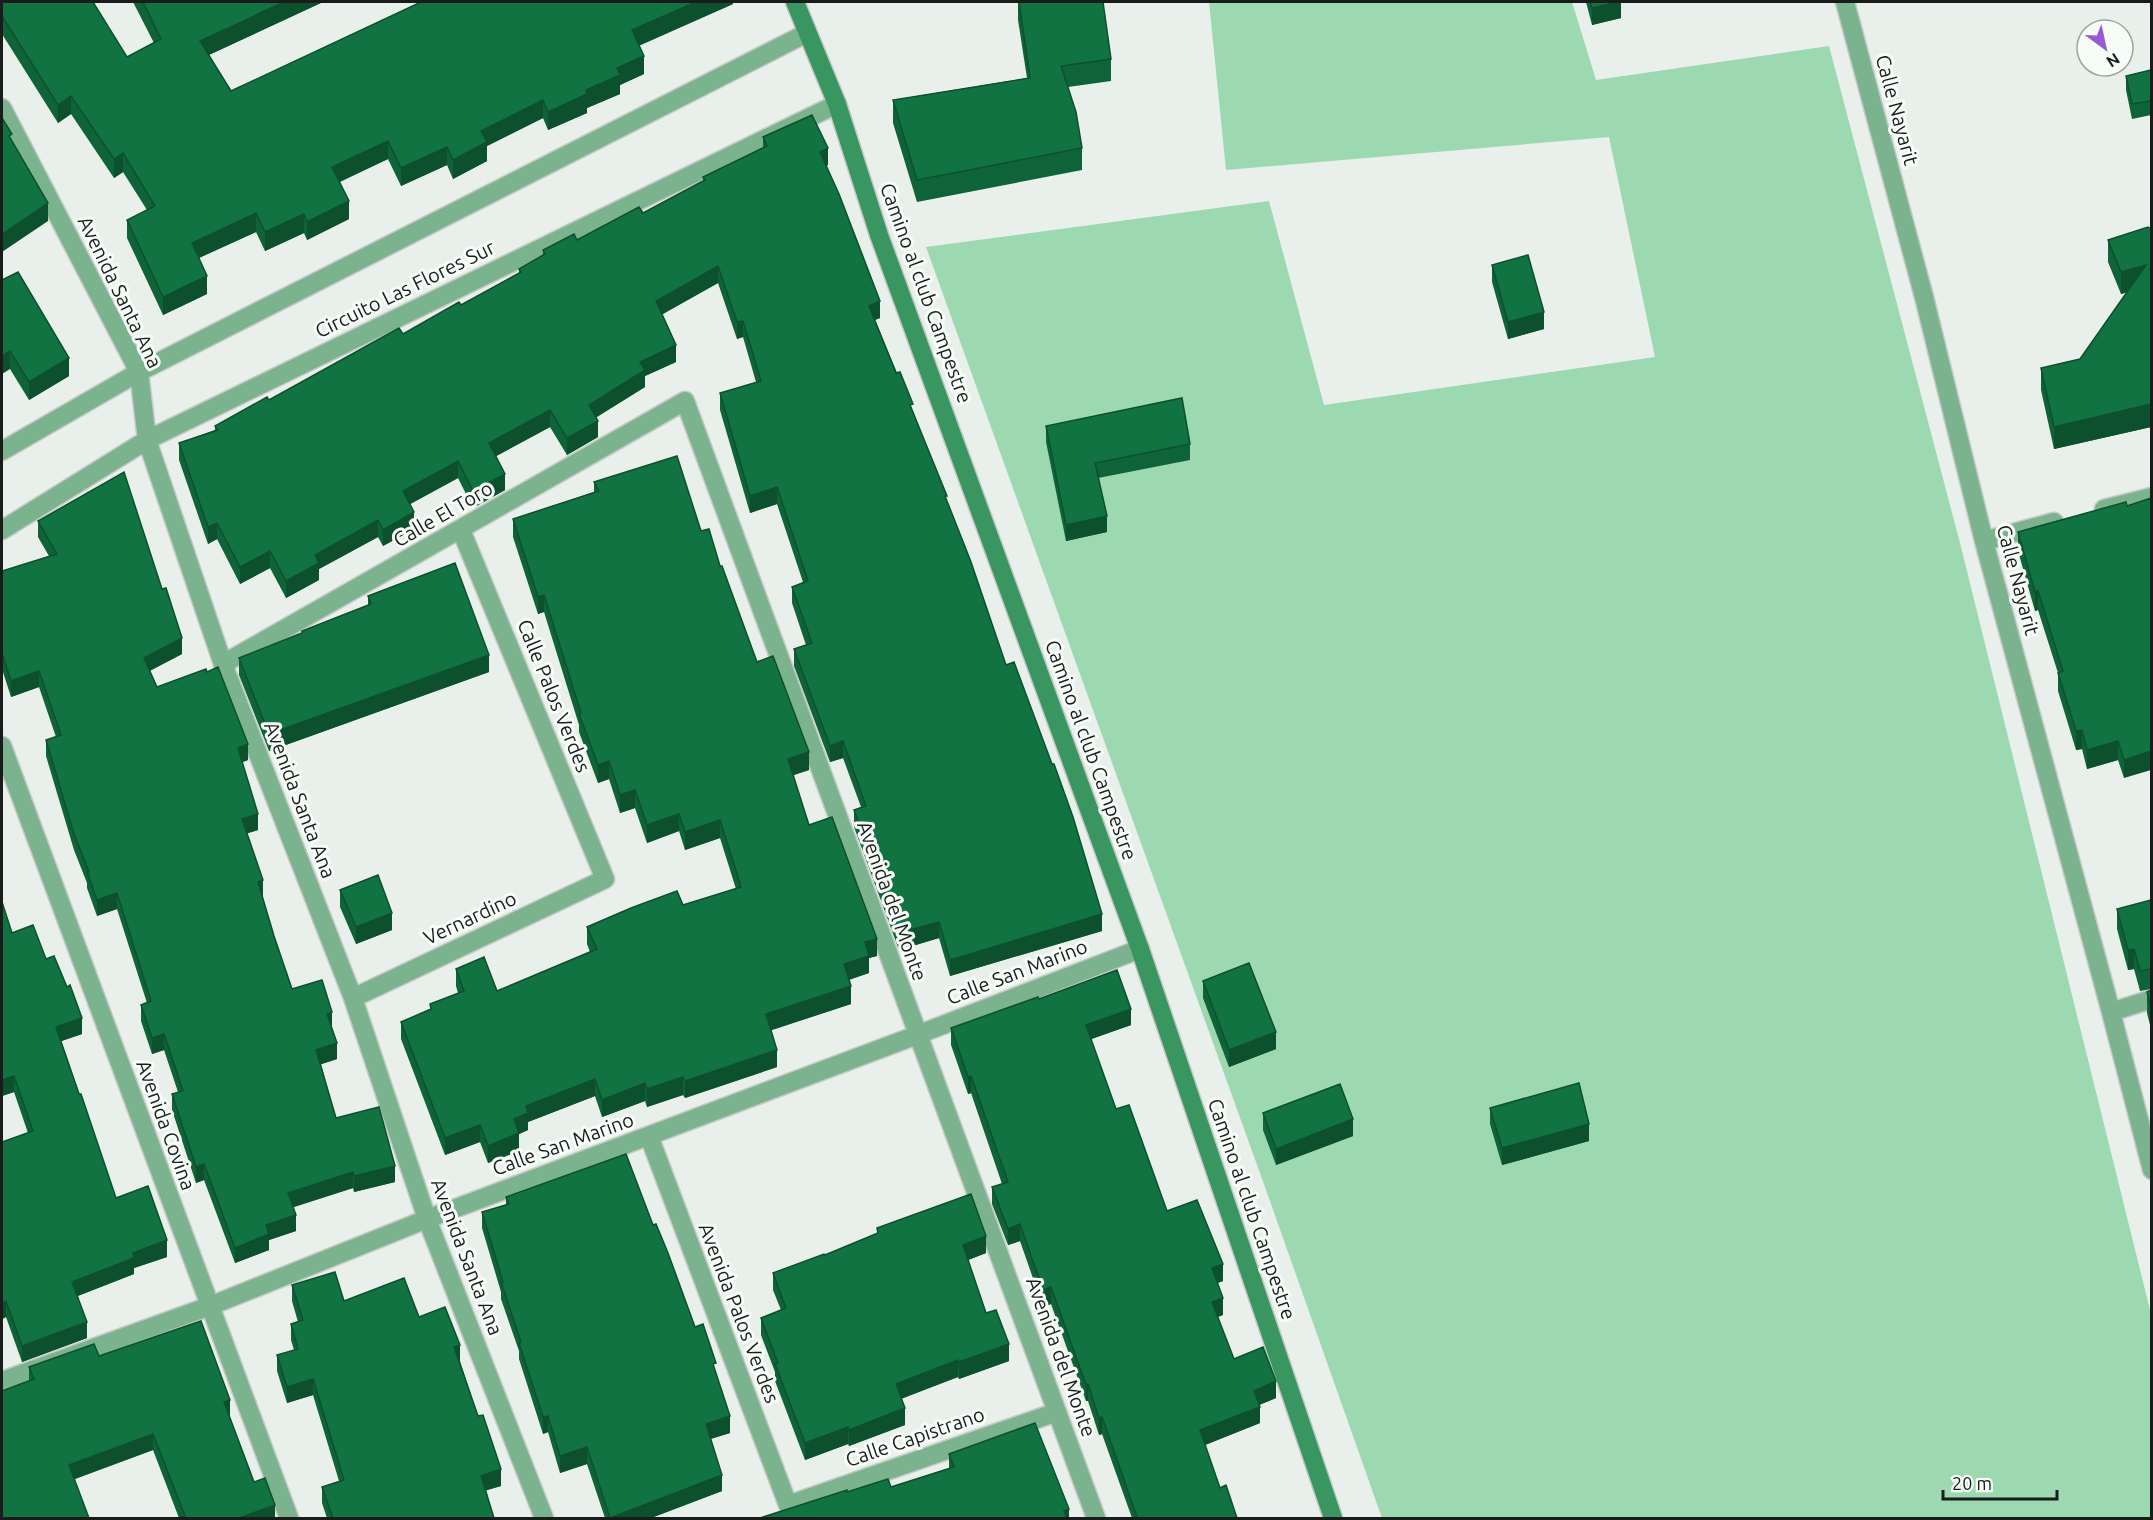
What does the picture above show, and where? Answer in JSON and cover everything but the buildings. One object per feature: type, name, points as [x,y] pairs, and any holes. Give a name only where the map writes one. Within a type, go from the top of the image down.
[{"type":"main road","name":"Camino al club Campestre","points":[[795,2],[837,105],[879,235],[1140,949],[1333,1518]]},
{"type":"street","name":"Calle Nayarit","points":[[1845,2],[1924,297],[1984,541],[2111,1012],[2151,1170]]},
{"type":"street","points":[[2,451],[139,372],[807,33]]},
{"type":"street","name":"Circuito Las Flores Sur","points":[[2,530],[147,440],[837,105]]},
{"type":"street","name":"Avenida Santa Ana","points":[[2,108],[139,372],[147,440],[223,664],[353,998],[427,1219],[544,1518]]},
{"type":"street","name":"Calle El Toro","points":[[223,664],[685,401]]},
{"type":"street","name":"Avenida del Monte","points":[[685,401],[1096,1518]]},
{"type":"street","points":[[1984,541],[2151,497]]},
{"type":"street","name":"Calle Palos Verdes","points":[[461,530],[605,879]]},
{"type":"street","name":"Avenida Covina","points":[[2,746],[290,1518]]},
{"type":"street","name":"Vernardino","points":[[353,998],[605,879]]},
{"type":"street","name":"Calle San Marino","points":[[2,1381],[210,1306],[427,1219],[1140,949]]},
{"type":"street","points":[[2111,1012],[2151,999]]},
{"type":"street","name":"Avenida Palos Verdes","points":[[649,1136],[788,1505]]},
{"type":"street","name":"Calle Capistrano","points":[[788,1505],[1057,1412]]},
{"type":"green space","points":[[1209,2],[1572,2],[1596,80],[1829,46],[1960,543],[2151,1314],[2151,1518],[1382,1518],[926,247],[1269,201],[1324,405],[1655,357],[1609,137],[1226,170]]}]
